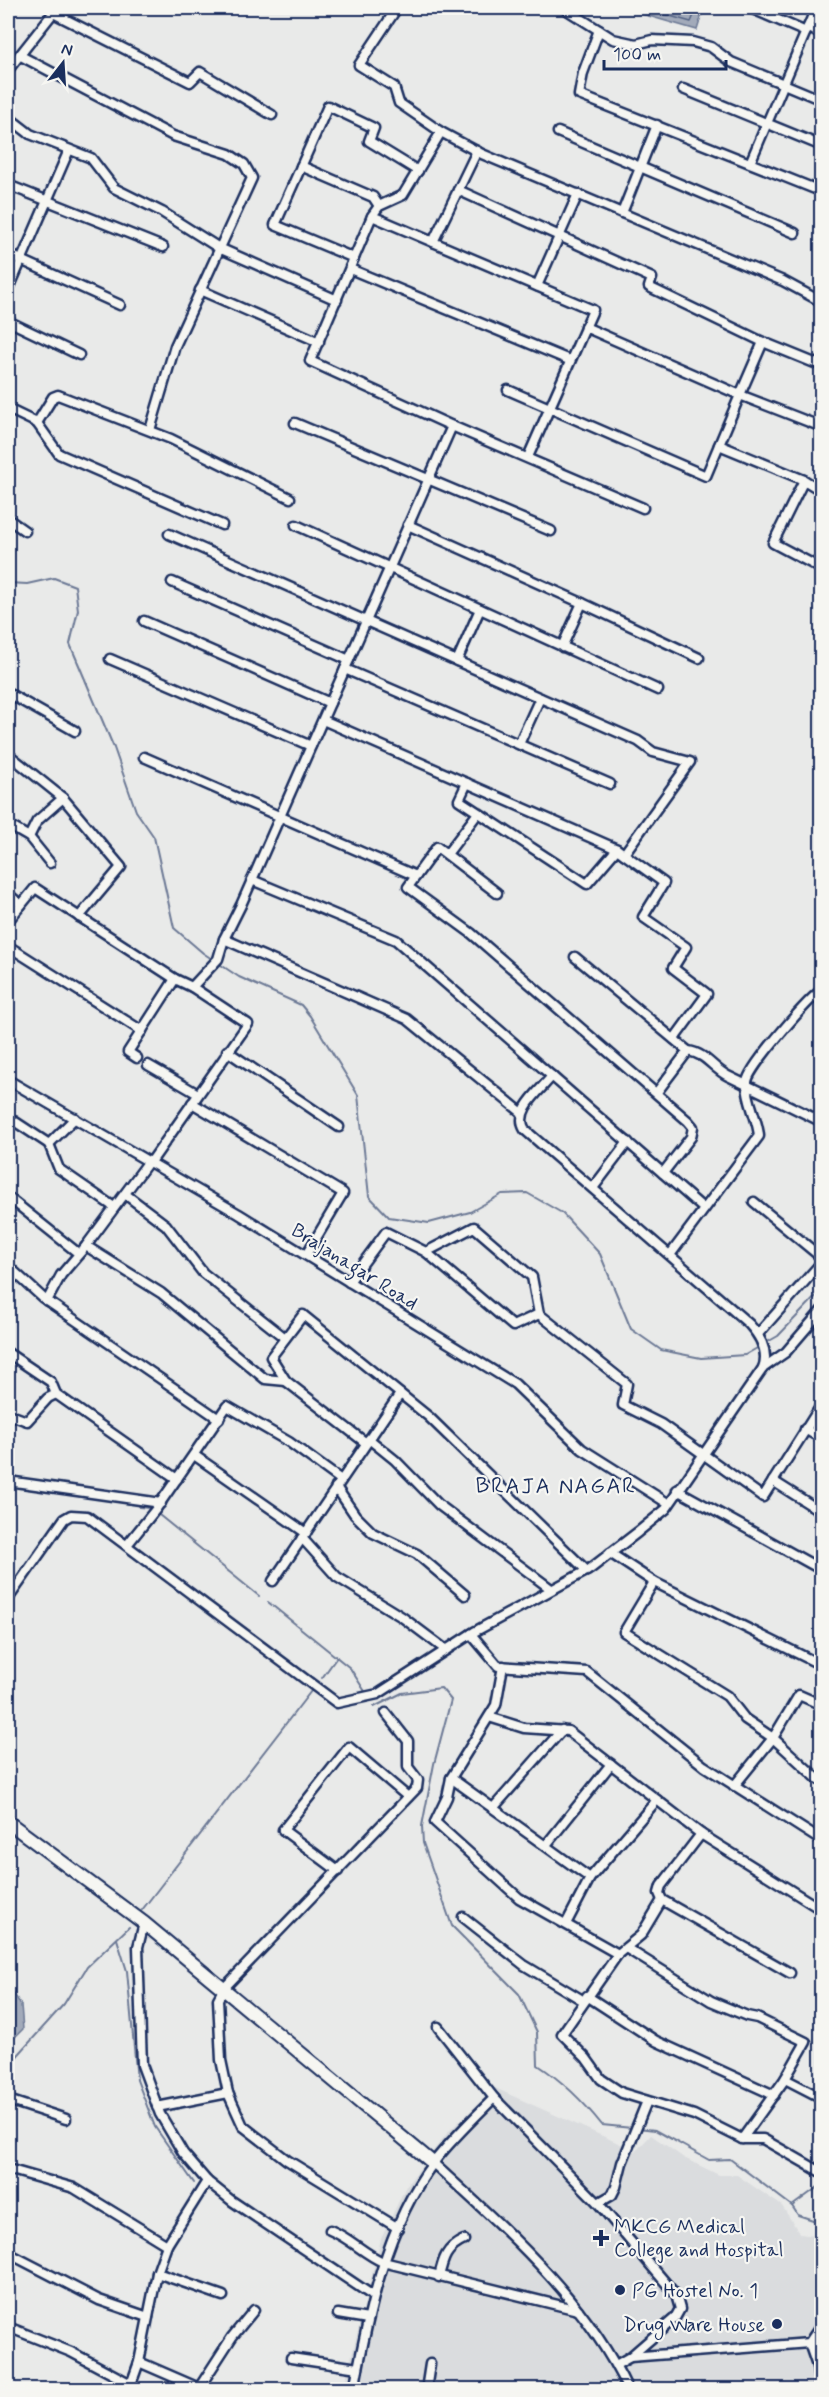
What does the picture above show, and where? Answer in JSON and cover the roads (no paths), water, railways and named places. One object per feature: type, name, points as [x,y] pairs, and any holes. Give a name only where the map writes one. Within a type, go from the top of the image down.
[{"type":"street","points":[[397,8],[359,65],[394,87],[399,103],[441,132],[477,151],[783,281],[822,302]]},
{"type":"street","points":[[564,8],[613,39],[636,44],[652,40],[693,42],[711,47],[731,62],[822,100]]},
{"type":"street","points":[[750,8],[822,35]]},
{"type":"street","points":[[750,163],[816,8]]},
{"type":"street","points":[[8,70],[56,11],[190,82],[200,72],[272,115]]},
{"type":"street","points":[[599,30],[583,73],[579,95],[815,189]]},
{"type":"street","points":[[19,55],[173,136],[229,154],[244,164],[252,177],[175,346],[150,430]]},
{"type":"street","points":[[683,89],[822,146]]},
{"type":"street","points":[[354,258],[275,225],[328,106],[374,128],[369,141],[418,171]]},
{"type":"street","points":[[8,117],[30,134],[91,158],[114,188],[162,212],[219,248],[337,300]]},
{"type":"street","points":[[622,213],[657,125]]},
{"type":"street","points":[[441,132],[403,195],[379,206],[372,216],[310,361],[452,426],[643,508]]},
{"type":"street","points":[[558,132],[641,165],[795,233]]},
{"type":"street","points":[[8,291],[69,150]]},
{"type":"street","points":[[433,242],[477,151]]},
{"type":"street","points":[[301,166],[373,197],[379,206]]},
{"type":"street","points":[[8,185],[163,247]]},
{"type":"street","points":[[458,190],[652,278],[649,287],[764,342],[822,366]]},
{"type":"street","points":[[537,286],[578,195]]},
{"type":"street","points":[[372,216],[592,310],[528,458]]},
{"type":"street","points":[[8,254],[120,305]]},
{"type":"street","points":[[350,269],[569,360]]},
{"type":"street","points":[[200,290],[319,342]]},
{"type":"street","points":[[8,321],[79,355]]},
{"type":"street","points":[[585,327],[740,395],[822,427]]},
{"type":"street","points":[[508,390],[706,476],[764,342]]},
{"type":"street","points":[[37,423],[53,397],[58,395],[150,430],[290,498]]},
{"type":"street","points":[[8,409],[37,423],[59,454],[222,525]]},
{"type":"street","points":[[295,423],[551,531]]},
{"type":"street","points":[[192,987],[218,959],[224,939],[452,426]]},
{"type":"street","points":[[719,446],[804,480],[822,491]]},
{"type":"street","points":[[804,480],[773,543],[822,569]]},
{"type":"street","points":[[8,519],[25,531]]},
{"type":"street","points":[[296,525],[658,690]]},
{"type":"street","points":[[408,525],[699,658]]},
{"type":"street","points":[[169,534],[638,741],[653,752],[690,762],[620,851],[587,884],[459,800],[468,783]]},
{"type":"street","points":[[172,582],[610,784]]},
{"type":"street","points":[[562,646],[582,603]]},
{"type":"street","points":[[457,661],[480,609]]},
{"type":"street","points":[[144,621],[330,703]]},
{"type":"street","points":[[110,659],[311,746]]},
{"type":"street","points":[[8,693],[75,731]]},
{"type":"street","points":[[519,744],[540,698]]},
{"type":"street","points":[[323,720],[620,851],[664,883],[643,916],[686,948],[674,968],[706,994],[674,1039]]},
{"type":"street","points":[[8,754],[63,798],[121,867],[79,917]]},
{"type":"street","points":[[144,757],[416,876]]},
{"type":"street","points":[[29,837],[37,821],[63,798]]},
{"type":"street","points":[[447,855],[478,813]]},
{"type":"street","points":[[8,825],[29,837],[50,863]]},
{"type":"street","points":[[497,892],[437,847],[408,887],[471,933],[657,1092],[693,1127],[691,1137],[663,1173]]},
{"type":"street","points":[[252,880],[396,940],[704,1209]]},
{"type":"street","points":[[8,921],[35,888],[248,1024],[150,1161],[86,1246],[61,1275],[47,1301]]},
{"type":"street","points":[[8,894],[21,905]]},
{"type":"street","points":[[224,939],[407,1019],[522,1112]]},
{"type":"street","points":[[8,946],[142,1031]]},
{"type":"street","points":[[575,957],[688,1051],[704,1056],[725,1075],[747,1083],[822,1122]]},
{"type":"street","points":[[137,1058],[128,1052],[175,979]]},
{"type":"street","points":[[670,1255],[759,1136],[747,1083],[758,1061],[784,1031],[794,1014],[822,990]]},
{"type":"street","points":[[227,1051],[339,1127]]},
{"type":"street","points":[[657,1092],[688,1051]]},
{"type":"street","points":[[148,1065],[198,1094]]},
{"type":"street","points":[[552,1076],[522,1112],[520,1122],[525,1130],[760,1336],[764,1365]]},
{"type":"street","name":"Brajanagar Road","points":[[8,1080],[150,1161],[515,1384],[582,1449],[669,1504]]},
{"type":"street","points":[[192,1103],[343,1193],[306,1255]]},
{"type":"street","points":[[8,1117],[48,1144],[59,1169],[114,1208]]},
{"type":"street","points":[[48,1144],[75,1118]]},
{"type":"street","points":[[593,1188],[628,1142]]},
{"type":"street","points":[[125,1194],[166,1225],[203,1273],[285,1338]]},
{"type":"street","points":[[8,1197],[78,1253]]},
{"type":"street","points":[[754,1202],[822,1260],[760,1336]]},
{"type":"street","points":[[426,1252],[474,1227],[532,1277],[539,1314],[627,1384],[623,1405],[661,1425],[763,1497],[822,1404]]},
{"type":"street","points":[[348,1282],[386,1232],[426,1252],[513,1326],[539,1314]]},
{"type":"street","points":[[86,1246],[161,1293],[265,1379],[286,1381]]},
{"type":"street","points":[[8,1266],[47,1301],[219,1419]]},
{"type":"street","points":[[8,1599],[64,1519],[71,1515],[87,1516],[337,1703],[378,1694],[471,1634],[587,1571],[669,1504],[764,1365],[786,1352],[822,1310]]},
{"type":"street","points":[[551,1589],[440,1505],[395,1460],[286,1381],[271,1357],[303,1315],[429,1417],[587,1571]]},
{"type":"street","points":[[8,1353],[51,1382],[56,1394],[177,1479]]},
{"type":"street","points":[[8,1414],[27,1420],[48,1398],[56,1394]]},
{"type":"street","points":[[273,1581],[400,1394]]},
{"type":"street","points":[[127,1545],[161,1503],[227,1406],[289,1442],[338,1484],[355,1515],[373,1533],[417,1554],[465,1595]]},
{"type":"street","points":[[806,1429],[822,1439]]},
{"type":"street","points":[[194,1455],[304,1535],[337,1576],[402,1617],[446,1650]]},
{"type":"street","points":[[8,1481],[161,1503]]},
{"type":"street","points":[[773,1481],[822,1512]]},
{"type":"street","points":[[678,1490],[822,1570]]},
{"type":"street","points":[[610,1553],[654,1582],[813,1661]]},
{"type":"street","points":[[654,1582],[624,1632],[727,1696],[745,1719],[773,1738],[819,1780]]},
{"type":"street","points":[[471,1634],[498,1666],[587,1672],[704,1766],[822,1841]]},
{"type":"street","points":[[503,1666],[495,1705],[451,1778],[447,1797],[435,1822],[519,1898],[618,1953]]},
{"type":"street","points":[[734,1786],[773,1738],[799,1695],[822,1705]]},
{"type":"street","points":[[386,1713],[410,1746],[408,1767],[418,1780],[417,1788],[224,1988],[218,1999],[218,2014],[221,2060],[228,2093],[243,2126],[287,2160],[398,2228]]},
{"type":"street","points":[[489,1717],[524,1728],[568,1731],[701,1834],[822,1910]]},
{"type":"street","points":[[494,1807],[562,1730]]},
{"type":"street","points":[[338,1871],[283,1830],[349,1747],[408,1797]]},
{"type":"street","points":[[546,1845],[611,1764]]},
{"type":"street","points":[[451,1778],[590,1878]]},
{"type":"street","points":[[566,1924],[590,1878],[657,1800]]},
{"type":"street","points":[[8,1822],[144,1923],[433,2163],[534,2259],[578,2310],[616,2365],[628,2390]]},
{"type":"street","points":[[701,1834],[661,1886],[659,1893],[662,1900],[790,1973]]},
{"type":"street","points":[[662,1900],[641,1935],[618,1953],[562,2034],[586,2058],[601,2079],[622,2093],[666,2104],[742,2139],[764,2139],[819,2171]]},
{"type":"street","points":[[463,1917],[524,1965],[656,2041],[774,2095]]},
{"type":"street","points":[[144,1923],[138,1947],[142,2065],[157,2107],[183,2153],[207,2181],[232,2201],[373,2296]]},
{"type":"street","points":[[626,1948],[711,2001],[757,2018],[806,2042],[785,2079],[742,2139]]},
{"type":"street","points":[[438,2027],[494,2098],[598,2204],[680,2303],[675,2318],[630,2357],[616,2365]]},
{"type":"street","points":[[785,2079],[822,2098]]},
{"type":"street","points":[[157,2107],[228,2093]]},
{"type":"street","points":[[354,2390],[373,2296],[383,2262],[398,2228],[433,2163],[460,2131],[494,2098]]},
{"type":"street","points":[[8,2100],[66,2119]]},
{"type":"street","points":[[598,2204],[612,2195],[647,2101]]},
{"type":"street","points":[[8,2169],[74,2188],[167,2245]]},
{"type":"street","points":[[8,2327],[71,2352],[130,2387],[139,2362],[157,2274],[167,2245],[207,2181]]},
{"type":"street","points":[[330,2230],[340,2234],[369,2256],[383,2262],[578,2310]]},
{"type":"street","points":[[439,2277],[444,2256],[453,2245],[464,2240]]},
{"type":"street","points":[[8,2253],[99,2300],[148,2317]]},
{"type":"street","points":[[157,2274],[223,2296]]},
{"type":"street","points":[[139,2362],[199,2389],[232,2337],[255,2310]]},
{"type":"street","points":[[338,2314],[368,2319]]},
{"type":"street","points":[[809,2343],[822,2324]]},
{"type":"street","points":[[630,2357],[809,2343]]},
{"type":"street","points":[[809,2343],[817,2366],[820,2390]]},
{"type":"street","points":[[291,2358],[358,2368]]},
{"type":"street","points":[[426,2390],[430,2364]]},
{"type":"water","points":[[621,8],[704,8],[697,30]]},
{"type":"water","points":[[8,1985],[21,2005],[23,2029],[8,2044]]},
{"type":"waterway","points":[[8,583],[27,584],[54,578],[75,586],[78,610],[70,644],[114,748],[136,811],[154,837],[174,928],[203,953],[239,977],[301,1005],[310,1016],[358,1095],[369,1196],[389,1217],[429,1223],[470,1212],[502,1194],[527,1193],[562,1213],[600,1254],[631,1329],[661,1350],[701,1358],[745,1355],[759,1347]]},
{"type":"waterway","points":[[764,1344],[778,1336],[822,1290]]},
{"type":"waterway","points":[[139,1507],[149,1508]]},
{"type":"waterway","points":[[159,1515],[259,1596]]},
{"type":"waterway","points":[[268,1602],[350,1668],[366,1693]]},
{"type":"waterway","points":[[322,1678],[337,1657]]},
{"type":"waterway","points":[[374,1707],[402,1693],[441,1688],[451,1700],[434,1764],[422,1826],[423,1843],[452,1926],[519,1994],[537,2032],[538,2065],[573,2092],[602,2125],[632,2128]]},
{"type":"waterway","points":[[142,1910],[311,1691]]},
{"type":"waterway","points":[[8,2062],[11,2063],[64,2004],[87,1967],[129,1927]]},
{"type":"waterway","points":[[117,1939],[127,1971],[137,2080],[155,2127],[194,2183]]},
{"type":"waterway","points":[[638,2128],[655,2130],[709,2160],[730,2159],[792,2206],[798,2215],[822,2223]]},
{"type":"waterway","points":[[792,2206],[822,2184]]},
{"type":"place","name":"MKCG Medical College and Hospital","points":[[601,2238]]},
{"type":"place","name":"PG Hostel No. 1","points":[[620,2290]]},
{"type":"place","name":"Drug Ware House","points":[[777,2324]]},
{"type":"district","name":"BRAJA NAGAR","points":[[556,1485]]}]
